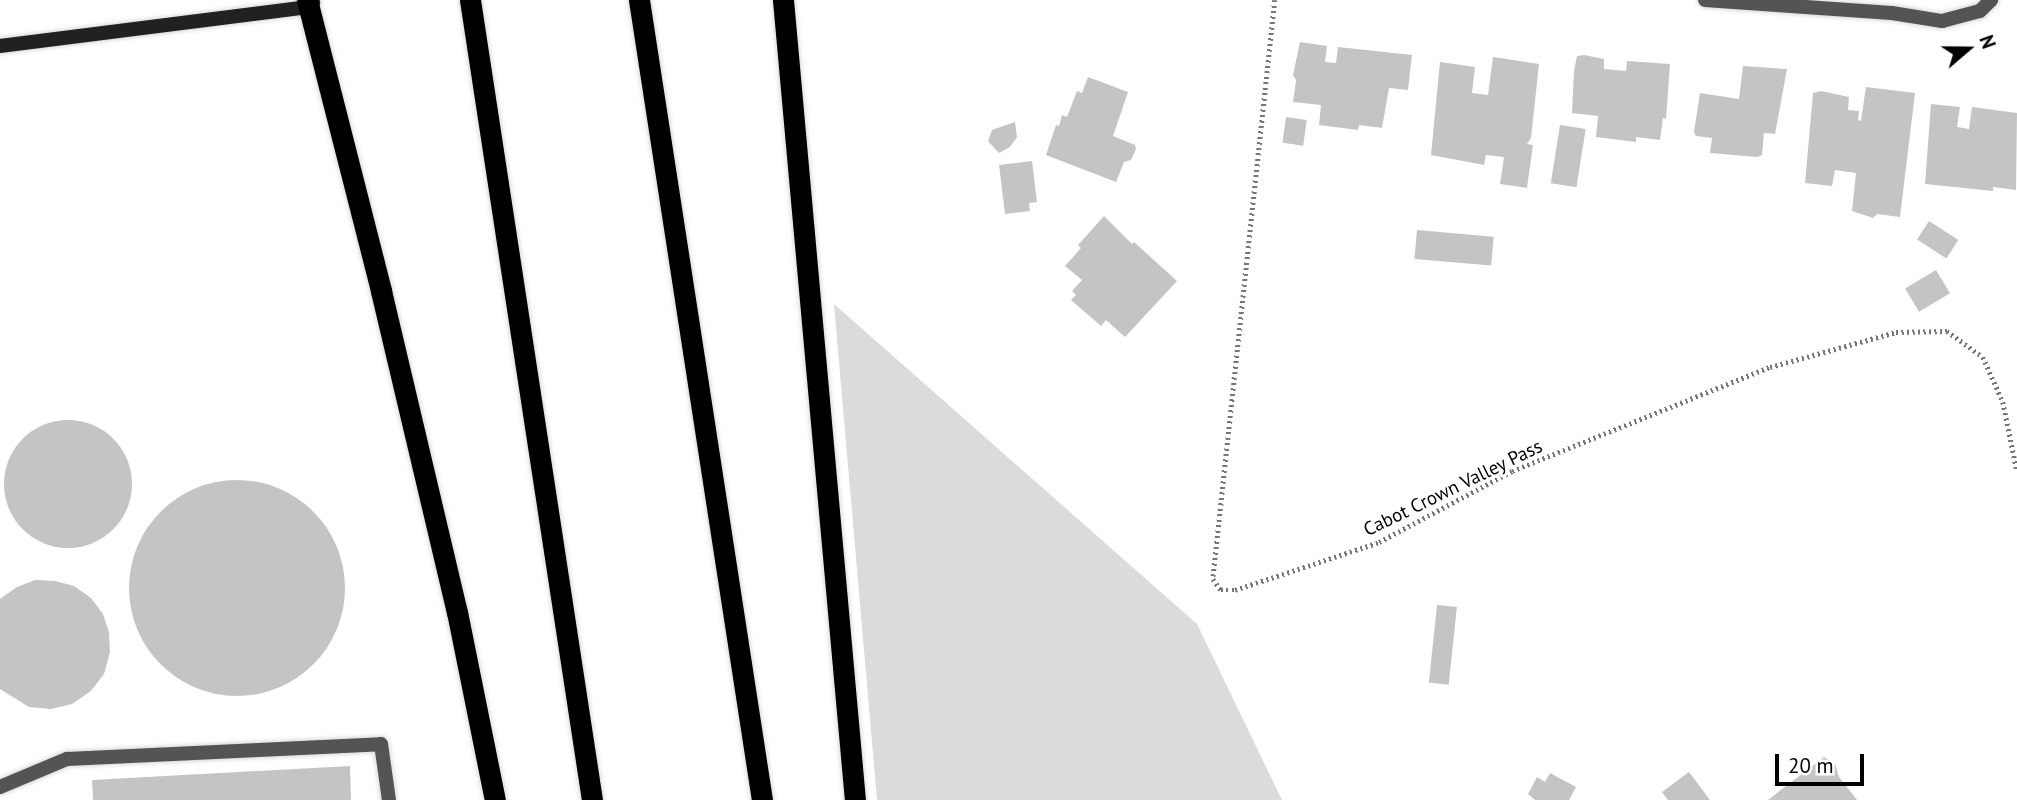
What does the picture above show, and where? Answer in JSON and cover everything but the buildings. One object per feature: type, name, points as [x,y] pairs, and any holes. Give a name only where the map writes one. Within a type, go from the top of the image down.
[{"type":"highway","points":[[470,0],[592,800]]},
{"type":"highway","points":[[639,0],[762,800]]},
{"type":"highway","points":[[783,0],[855,800]]},
{"type":"highway","points":[[311,2],[457,612],[495,800]]},
{"type":"main road","points":[[0,46],[311,2]]},
{"type":"street","points":[[1705,0],[1892,13],[1942,21],[1980,11],[1991,0]]},
{"type":"street","points":[[0,787],[67,759],[381,744],[389,800]]},
{"type":"street","points":[[0,794],[8,800]]},
{"type":"path","name":"Cabot Crown Valley Pass","points":[[1275,0],[1213,579],[1221,590],[1235,590],[1379,542],[1512,471],[1770,367],[1896,332],[1947,331],[1983,357],[2003,402],[2017,471]]},
{"type":"shaded area","points":[[834,304],[1197,624],[1282,800],[877,800]]}]
